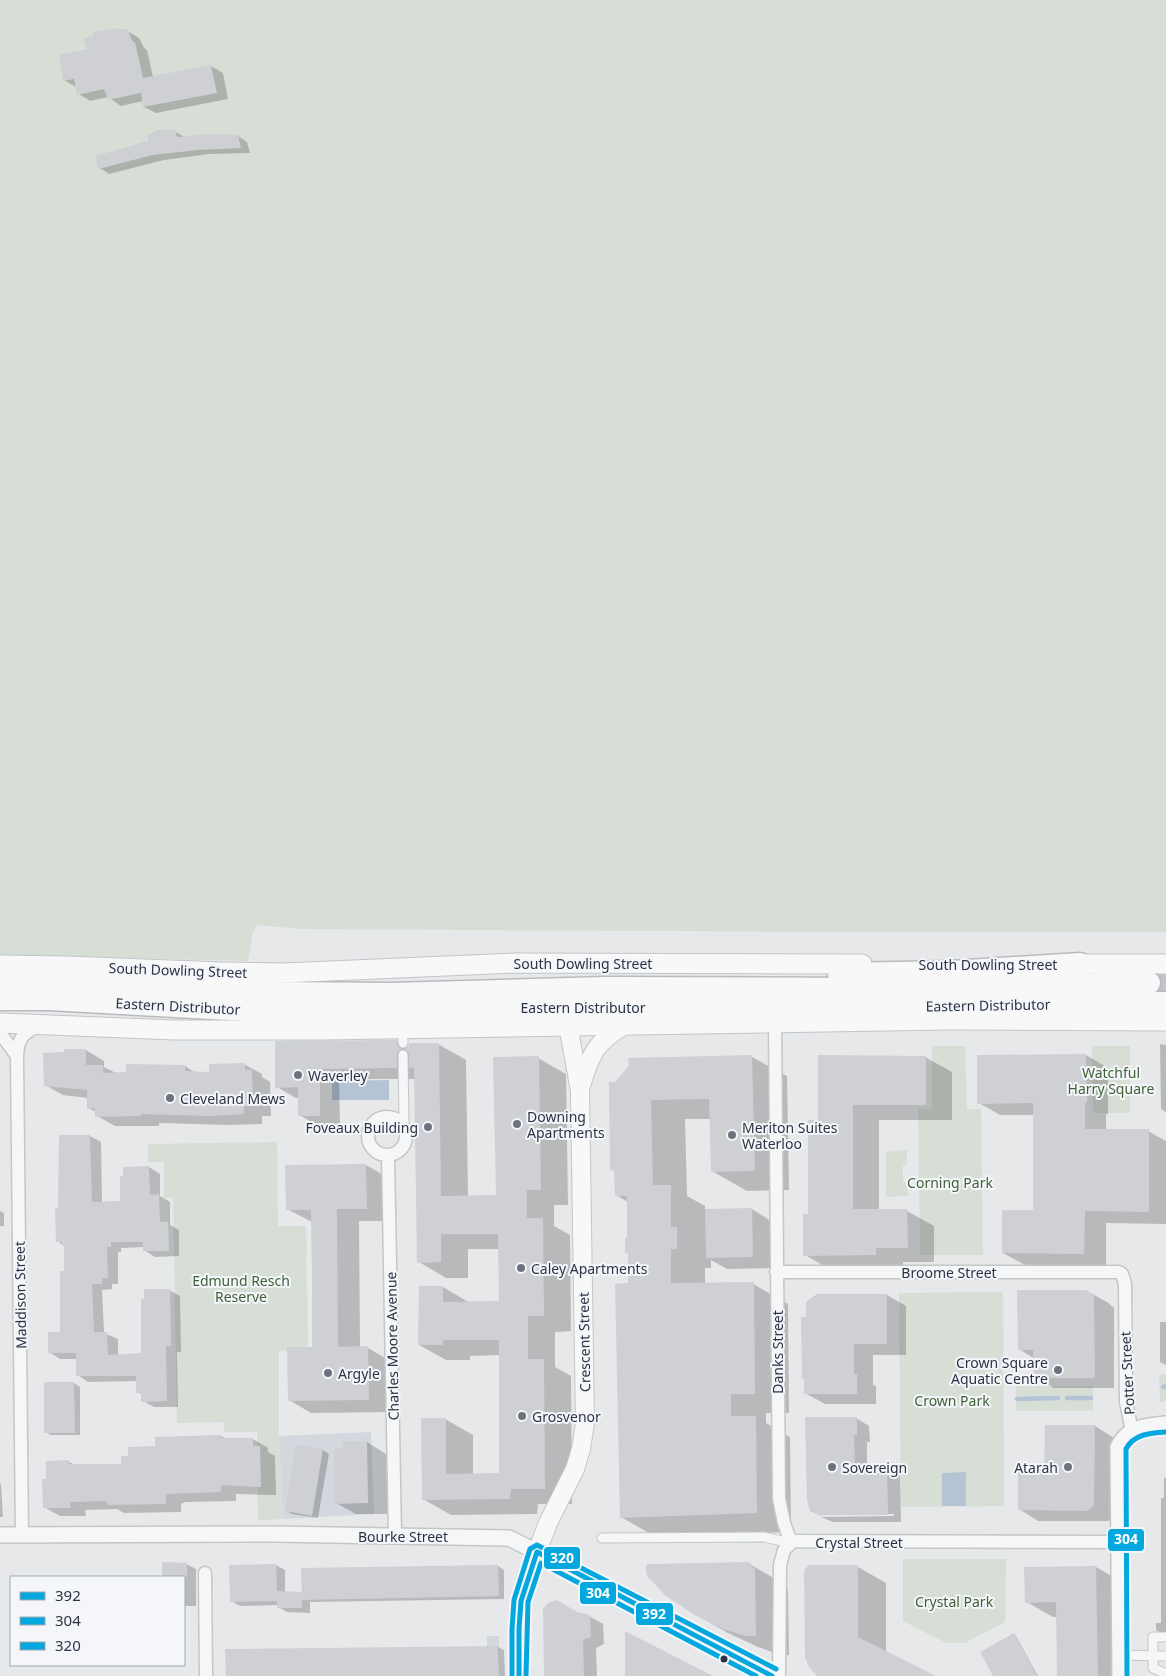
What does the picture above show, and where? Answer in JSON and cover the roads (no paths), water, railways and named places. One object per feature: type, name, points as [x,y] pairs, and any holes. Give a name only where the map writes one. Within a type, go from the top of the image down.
[{"type":"highway","points":[[276,993],[505,978],[952,972],[1080,964]]},
{"type":"highway","name":"Eastern Distributor","points":[[0,981],[276,993],[391,994],[604,988],[874,989],[1149,983]]},
{"type":"highway","name":"Eastern Distributor","points":[[0,999],[50,999],[282,1012],[559,1006],[757,1008],[1166,1003]]},
{"type":"main road","name":"South Dowling Street","points":[[0,965],[282,973],[515,963],[1166,964]]},
{"type":"main road","points":[[0,1023],[175,1030],[306,1030],[949,1020],[1166,1021]]},
{"type":"main road","name":"Crescent Street","points":[[537,1552],[548,1523],[575,1469],[581,1449],[585,1423],[580,1091],[568,1025]]},
{"type":"main road","name":"Crescent Street","points":[[580,1091],[594,1050],[604,1039],[625,1025]]},
{"type":"main road","name":"Bourke Street","points":[[537,1552],[772,1676]]},
{"type":"street","name":"Danks Street","points":[[775,1022],[779,1499],[791,1543]]},
{"type":"street","name":"Maddison Street","points":[[22,1535],[17,1056],[18,1043],[25,1032],[39,1025]]},
{"type":"street","points":[[0,1033],[17,1056]]},
{"type":"street","points":[[403,1055],[404,1125],[407,1138],[405,1145],[395,1154],[388,1155],[377,1152],[369,1143],[371,1125],[380,1118],[386,1116],[393,1117],[404,1125]]},
{"type":"street","name":"Charles Moore Avenue","points":[[388,1155],[395,1536]]},
{"type":"street","name":"Broome Street","points":[[776,1272],[1115,1271],[1122,1274]]},
{"type":"street","name":"Potter Street","points":[[1120,1676],[1117,1454],[1121,1440],[1132,1431],[1126,1402],[1125,1284],[1122,1274]]},
{"type":"street","points":[[1132,1431],[1166,1424]]},
{"type":"street","name":"Bourke Street","points":[[0,1535],[273,1534],[509,1538],[537,1552]]},
{"type":"street","name":"Crystal Street","points":[[602,1538],[764,1537],[791,1543],[796,1541],[1118,1542]]},
{"type":"street","points":[[779,1676],[780,1565],[784,1550],[791,1543]]},
{"type":"street","points":[[520,1676],[519,1621],[521,1601],[537,1552]]},
{"type":"street","points":[[205,1573],[206,1676]]},
{"type":"street","points":[[1166,1637],[1153,1637],[1153,1668],[1166,1674]]},
{"type":"street","points":[[1120,1655],[1166,1656]]},
{"type":"water","points":[[389,1080],[389,1100],[332,1100],[332,1081]]},
{"type":"water","points":[[966,1472],[966,1506],[942,1506],[942,1473]]},
{"type":"waterway","points":[[1017,1399],[1058,1398]]},
{"type":"waterway","points":[[1067,1398],[1091,1398]]},
{"type":"tunnel","points":[[1149,983],[1166,984]]},
{"type":"place","name":"Waverley","points":[[298,1075]]},
{"type":"place","name":"Cleveland Mews","points":[[170,1098]]},
{"type":"place","name":"Downing Apartments","points":[[517,1124]]},
{"type":"place","name":"Foveaux Building","points":[[428,1127]]},
{"type":"place","name":"Meriton Suites Waterloo","points":[[732,1135]]},
{"type":"place","name":"Caley Apartments","points":[[521,1268]]},
{"type":"place","name":"Crown Square Aquatic Centre","points":[[1058,1370]]},
{"type":"place","name":"Argyle","points":[[328,1373]]},
{"type":"place","name":"Grosvenor","points":[[522,1416]]},
{"type":"place","name":"Sovereign","points":[[832,1467]]},
{"type":"place","name":"Atarah","points":[[1068,1467]]},
{"type":"park label","name":"Watchful Harry Square","points":[[1111,1080]]},
{"type":"park label","name":"Corning Park","points":[[950,1182]]},
{"type":"park label","name":"Edmund Resch Reserve","points":[[241,1288]]},
{"type":"park label","name":"Crown Park","points":[[952,1400]]},
{"type":"park label","name":"Crystal Park","points":[[954,1601]]}]
